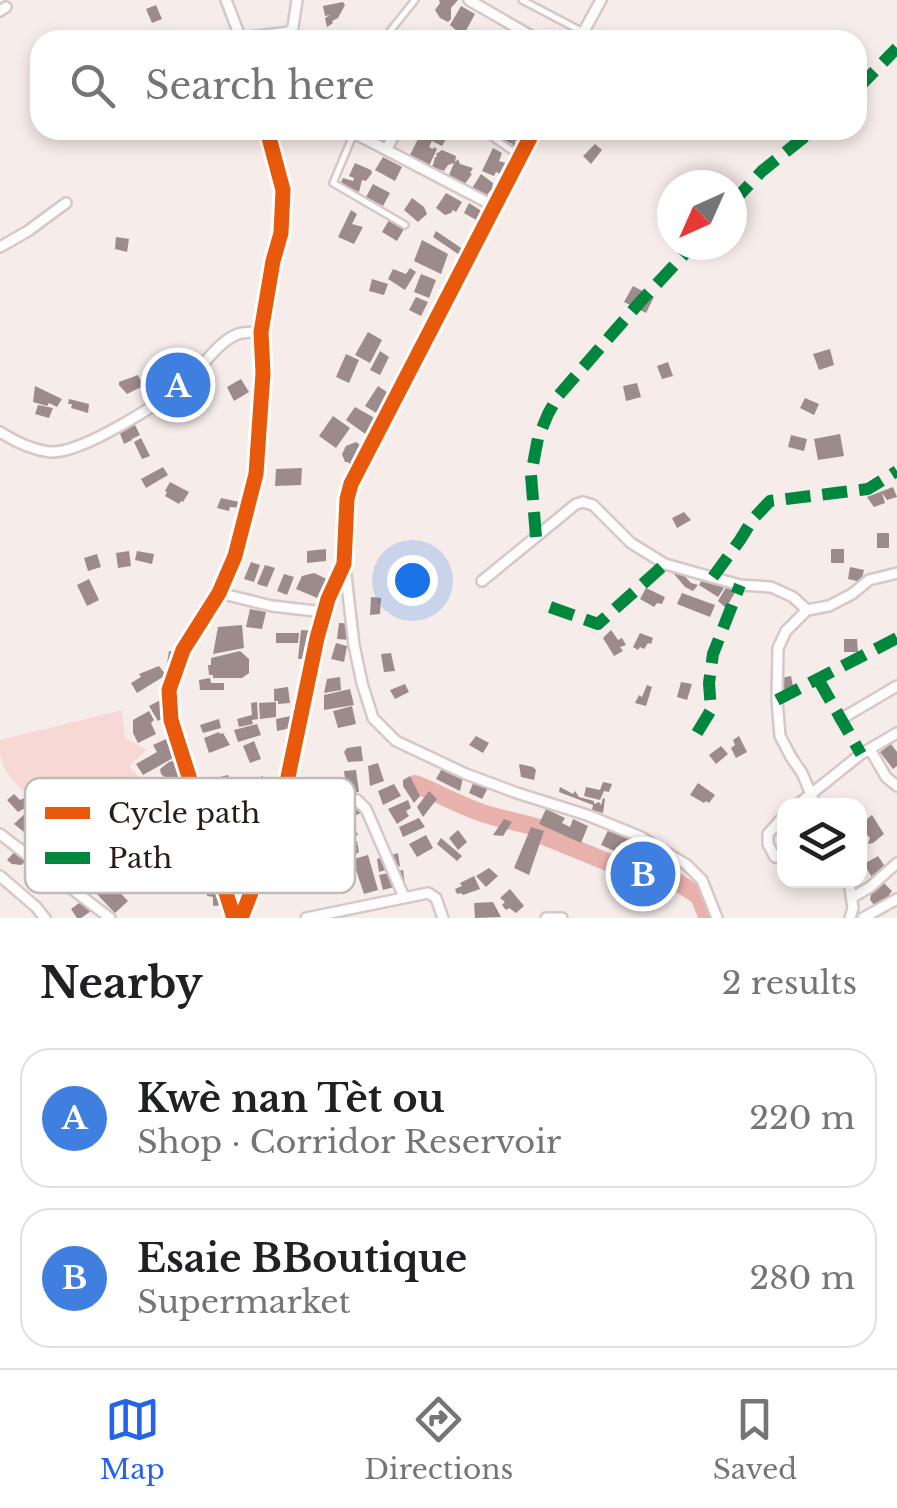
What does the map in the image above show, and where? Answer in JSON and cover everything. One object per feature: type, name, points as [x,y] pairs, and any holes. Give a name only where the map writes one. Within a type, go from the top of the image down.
[{"type":"street","points":[[226,0],[238,30]]},
{"type":"street","points":[[290,30],[297,0]]},
{"type":"street","points":[[468,0],[520,30]]},
{"type":"street","points":[[584,30],[602,0]]},
{"type":"street","points":[[191,778],[171,720],[169,690],[183,650],[219,592],[234,556],[256,474],[262,373],[260,332],[281,233],[284,190],[270,140]]},
{"type":"street","points":[[370,140],[494,206]]},
{"type":"street","points":[[387,148],[391,140]]},
{"type":"street","points":[[529,140],[350,484],[344,564],[354,645],[367,700],[372,718],[396,740],[466,774],[588,815],[641,838],[688,866],[702,880],[717,918]]},
{"type":"street","points":[[0,247],[66,203]]},
{"type":"street","points":[[0,432],[15,442],[51,452],[85,443],[188,380],[226,341],[240,333],[260,332]]},
{"type":"street","points":[[482,582],[583,502],[593,504],[631,543],[665,564],[740,585],[771,587],[793,596],[807,610]]},
{"type":"street","points":[[288,778],[324,612],[344,564]]},
{"type":"street","points":[[813,798],[780,736],[778,648],[786,631],[807,610],[829,606],[869,580],[897,573]]},
{"type":"street","points":[[219,592],[272,606],[324,612]]},
{"type":"street","points":[[841,719],[897,686]]},
{"type":"street","points":[[804,798],[897,733]]},
{"type":"street","points":[[870,749],[886,778],[897,786]]},
{"type":"street","points":[[355,800],[366,809],[404,897]]},
{"type":"street","points":[[775,858],[768,834],[777,824]]},
{"type":"street","points":[[0,851],[4,837],[25,853]]},
{"type":"street","points":[[852,897],[897,863]]},
{"type":"street","points":[[0,876],[46,918]]},
{"type":"street","points":[[850,888],[853,908],[850,918]]},
{"type":"street","points":[[77,893],[110,918]]},
{"type":"street","points":[[230,893],[238,918]]},
{"type":"street","points":[[238,918],[249,893]]},
{"type":"street","points":[[306,918],[430,893],[437,900],[442,918]]},
{"type":"street","points":[[863,918],[897,899]]},
{"type":"street","points":[[546,918],[562,918]]},
{"type":"lane","points":[[391,30],[416,0]]},
{"type":"lane","points":[[522,0],[571,30]]},
{"type":"lane","points":[[351,140],[333,184],[406,225]]},
{"type":"lane","points":[[496,140],[521,157]]},
{"type":"shaded area","points":[[122,710],[125,738],[147,750],[129,766],[140,778],[25,778],[25,792],[2,763],[0,740]]},
{"type":"building","points":[[439,0],[458,0],[451,8],[448,22],[435,10]]},
{"type":"building","points":[[343,2],[338,18],[327,27],[325,18],[330,15],[325,16],[323,6]]},
{"type":"building","points":[[156,5],[162,19],[152,23],[146,9]]},
{"type":"building","points":[[461,6],[475,14],[466,30],[456,30],[450,25]]},
{"type":"building","points":[[418,140],[445,140],[442,146],[432,141],[429,147],[437,149],[429,166],[410,155]]},
{"type":"building","points":[[499,140],[517,140],[514,154],[509,149],[513,144]]},
{"type":"building","points":[[595,144],[602,150],[591,164],[583,156]]},
{"type":"building","points":[[493,148],[502,153],[499,161],[506,163],[500,174],[496,172],[494,176],[482,171]]},
{"type":"building","points":[[442,150],[456,156],[455,162],[458,159],[460,164],[473,168],[462,188],[457,179],[447,180],[454,163],[444,171],[430,167]]},
{"type":"building","points":[[383,157],[402,167],[395,181],[375,170]]},
{"type":"building","points":[[355,163],[372,173],[366,181],[362,180],[359,192],[340,184],[343,178],[353,181],[349,176]]},
{"type":"building","points":[[481,174],[493,183],[486,196],[472,188]]},
{"type":"building","points":[[373,184],[390,193],[383,206],[366,197]]},
{"type":"building","points":[[446,193],[462,202],[456,212],[445,215],[436,208]]},
{"type":"building","points":[[412,198],[427,214],[418,222],[404,210]]},
{"type":"building","points":[[469,203],[483,212],[478,221],[464,213]]},
{"type":"building","points":[[351,210],[357,214],[352,224],[363,227],[354,244],[338,237]]},
{"type":"building","points":[[389,220],[404,229],[397,241],[382,232]]},
{"type":"building","points":[[436,231],[464,250],[461,256],[433,237]]},
{"type":"building","points":[[116,237],[129,239],[127,252],[115,249]]},
{"type":"building","points":[[422,240],[448,254],[441,274],[414,261]]},
{"type":"building","points":[[410,268],[416,272],[405,290],[388,279],[393,269],[406,274]]},
{"type":"building","points":[[421,274],[436,280],[429,298],[414,292]]},
{"type":"building","points":[[372,279],[388,284],[384,295],[369,291]]},
{"type":"building","points":[[633,286],[654,297],[646,313],[624,302]]},
{"type":"building","points":[[416,297],[428,302],[421,316],[409,310]]},
{"type":"building","points":[[368,332],[382,340],[370,363],[355,355]]},
{"type":"building","points":[[830,349],[834,365],[819,370],[813,354]]},
{"type":"building","points":[[380,351],[389,357],[380,375],[370,370]]},
{"type":"building","points":[[346,354],[359,360],[349,383],[336,377]]},
{"type":"building","points":[[668,362],[673,376],[662,379],[657,366]]},
{"type":"building","points":[[138,375],[143,386],[127,394],[119,382]]},
{"type":"building","points":[[241,379],[249,392],[234,401],[227,387]]},
{"type":"building","points":[[637,383],[641,397],[626,401],[623,386]]},
{"type":"building","points":[[35,386],[62,399],[57,407],[33,402]]},
{"type":"building","points":[[378,386],[394,397],[381,416],[365,406]]},
{"type":"building","points":[[805,398],[819,404],[814,415],[800,408]]},
{"type":"building","points":[[69,399],[89,404],[88,413],[71,408]]},
{"type":"building","points":[[38,405],[53,408],[49,418],[35,414]]},
{"type":"building","points":[[355,407],[378,420],[368,436],[346,420]]},
{"type":"building","points":[[333,416],[350,428],[336,448],[319,436]]},
{"type":"building","points":[[135,425],[140,435],[124,444],[119,431]]},
{"type":"building","points":[[840,434],[844,456],[818,460],[814,439]]},
{"type":"building","points":[[791,435],[807,439],[804,451],[788,447]]},
{"type":"building","points":[[141,438],[150,456],[142,459],[134,442]]},
{"type":"building","points":[[356,442],[365,454],[359,455],[353,469],[342,454],[346,446]]},
{"type":"building","points":[[163,467],[168,475],[146,488],[141,479]]},
{"type":"building","points":[[302,468],[301,485],[275,486],[276,469]]},
{"type":"building","points":[[170,482],[189,492],[183,502],[179,504],[165,496]]},
{"type":"building","points":[[893,487],[897,497],[887,500],[882,493],[885,503],[874,507],[867,497]]},
{"type":"building","points":[[221,498],[244,503],[243,508],[217,508]]},
{"type":"building","points":[[684,512],[691,520],[677,528],[672,518]]},
{"type":"building","points":[[877,533],[889,533],[889,548],[877,548]]},
{"type":"building","points":[[326,549],[326,561],[307,563],[307,551]]},
{"type":"building","points":[[831,549],[844,549],[844,563],[831,563]]},
{"type":"building","points":[[129,551],[131,566],[118,568],[116,553]]},
{"type":"building","points":[[137,551],[154,554],[152,564],[135,560]]},
{"type":"building","points":[[97,554],[101,567],[88,571],[84,558]]},
{"type":"building","points":[[251,562],[260,565],[254,582],[244,579]]},
{"type":"building","points":[[265,565],[275,568],[267,587],[257,584]]},
{"type":"building","points":[[850,567],[864,570],[861,582],[848,579]]},
{"type":"building","points":[[679,570],[698,585],[693,591],[674,574]]},
{"type":"building","points":[[314,573],[331,581],[322,600],[296,589],[302,576]]},
{"type":"building","points":[[284,574],[294,577],[287,595],[277,591]]},
{"type":"building","points":[[705,575],[724,588],[718,597],[699,585]]},
{"type":"building","points":[[89,579],[99,600],[87,606],[77,585]]},
{"type":"building","points":[[728,584],[737,589],[726,608],[718,601]]},
{"type":"building","points":[[646,588],[665,597],[662,604],[654,607],[640,599]]},
{"type":"building","points":[[682,593],[715,605],[710,617],[677,604]]},
{"type":"building","points":[[371,597],[381,598],[380,614],[370,615]]},
{"type":"building","points":[[250,609],[266,612],[262,629],[246,627]]},
{"type":"building","points":[[339,623],[353,624],[351,640],[337,639]]},
{"type":"building","points":[[242,625],[244,648],[213,654],[218,627]]},
{"type":"building","points":[[301,630],[322,631],[318,658],[298,659]]},
{"type":"building","points":[[611,630],[626,645],[614,656],[603,638]]},
{"type":"building","points":[[276,633],[299,633],[298,643],[276,643]]},
{"type":"building","points":[[640,633],[653,638],[651,644],[638,650],[633,647]]},
{"type":"building","points":[[844,639],[857,639],[858,652],[844,652]]},
{"type":"building","points":[[336,643],[347,646],[344,662],[331,659]]},
{"type":"building","points":[[169,651],[189,654],[185,672],[166,670]]},
{"type":"building","points":[[240,651],[249,659],[249,673],[242,678],[209,675],[211,658]]},
{"type":"building","points":[[391,653],[395,671],[384,672],[381,654]]},
{"type":"building","points":[[159,666],[166,675],[137,693],[131,683],[141,677],[139,674]]},
{"type":"building","points":[[791,676],[794,692],[784,694],[781,678]]},
{"type":"building","points":[[340,677],[341,690],[324,693],[327,679]]},
{"type":"building","points":[[210,678],[211,683],[224,683],[224,690],[200,690],[199,680]]},
{"type":"building","points":[[681,682],[692,684],[687,700],[677,697]]},
{"type":"building","points":[[405,684],[409,692],[395,699],[390,690]]},
{"type":"building","points":[[647,685],[652,687],[646,706],[635,703],[639,695],[642,697]]},
{"type":"building","points":[[288,687],[290,703],[274,701],[274,689]]},
{"type":"building","points":[[350,689],[354,705],[324,710],[324,695]]},
{"type":"building","points":[[170,695],[177,710],[158,721],[149,706]]},
{"type":"building","points":[[257,702],[258,719],[239,727],[237,719],[252,715],[251,703]]},
{"type":"building","points":[[276,702],[276,717],[260,719],[259,703]]},
{"type":"building","points":[[352,706],[356,724],[338,728],[333,711]]},
{"type":"building","points":[[149,711],[156,734],[138,743],[133,720]]},
{"type":"building","points":[[306,713],[304,725],[277,731],[276,719]]},
{"type":"building","points":[[219,719],[221,728],[203,733],[200,725]]},
{"type":"building","points":[[257,724],[261,735],[238,742],[234,730]]},
{"type":"building","points":[[219,732],[230,745],[209,753],[204,738]]},
{"type":"building","points":[[476,736],[489,743],[483,753],[469,745]]},
{"type":"building","points":[[739,736],[747,752],[736,758],[731,748]]},
{"type":"building","points":[[166,739],[170,748],[187,740],[189,749],[143,775],[136,764],[157,752],[153,745]]},
{"type":"building","points":[[254,741],[261,759],[250,763],[243,746]]},
{"type":"building","points":[[891,744],[897,752],[897,766],[893,769],[880,752]]},
{"type":"building","points":[[361,746],[363,761],[348,762],[344,752],[347,748]]},
{"type":"building","points":[[721,746],[728,754],[716,764],[709,755]]},
{"type":"building","points":[[169,762],[186,772],[185,778],[166,778],[161,774],[160,769]]},
{"type":"building","points":[[378,763],[384,781],[370,786],[368,766]]},
{"type":"building","points":[[445,763],[464,773],[460,791],[436,779]]},
{"type":"building","points":[[519,764],[536,770],[534,780],[521,777]]},
{"type":"building","points":[[356,770],[359,792],[355,793],[355,778],[345,778],[344,771]]},
{"type":"building","points":[[410,776],[420,796],[414,803],[403,786],[403,780]]},
{"type":"building","points":[[475,779],[490,784],[482,799],[469,793]]},
{"type":"building","points":[[603,782],[612,784],[600,800],[584,796],[586,787],[600,790]]},
{"type":"building","points":[[698,783],[715,795],[709,803],[690,795]]},
{"type":"building","points":[[394,784],[401,796],[383,805],[378,791]]},
{"type":"building","points":[[560,787],[573,794],[575,791],[594,804],[601,805],[605,799],[603,813],[559,792]]},
{"type":"building","points":[[429,791],[437,799],[423,817],[417,807]]},
{"type":"building","points":[[14,794],[20,800],[24,798],[25,808],[18,812],[7,800]]},
{"type":"building","points":[[363,796],[372,807],[355,816],[355,800]]},
{"type":"building","points":[[408,800],[409,816],[397,824],[388,809]]},
{"type":"building","points":[[546,809],[565,818],[562,823],[570,827],[573,819],[588,826],[581,843],[539,824]]},
{"type":"building","points":[[25,814],[25,833],[14,824]]},
{"type":"building","points":[[872,815],[884,834],[868,844],[870,838],[867,819]]},
{"type":"building","points":[[419,818],[425,827],[403,837],[399,827]]},
{"type":"building","points":[[504,819],[512,822],[503,836],[493,835]]},
{"type":"building","points":[[612,822],[649,839],[639,862],[601,845]]},
{"type":"building","points":[[531,827],[544,831],[529,875],[514,868]]},
{"type":"building","points":[[458,830],[467,842],[458,850],[449,838]]},
{"type":"building","points":[[426,835],[433,848],[417,857],[409,844]]},
{"type":"building","points":[[441,838],[462,856],[457,861],[437,844]]},
{"type":"building","points":[[654,838],[667,846],[656,863],[644,855]]},
{"type":"building","points":[[25,843],[25,862],[12,864],[7,860]]},
{"type":"building","points":[[398,853],[400,866],[379,872],[377,859]]},
{"type":"building","points":[[368,855],[378,890],[364,894],[355,859]]},
{"type":"building","points":[[878,856],[886,868],[871,876],[867,862]]},
{"type":"building","points":[[621,862],[631,869],[628,874],[633,878],[629,883],[614,874]]},
{"type":"building","points":[[489,868],[498,876],[486,887],[476,876]]},
{"type":"building","points":[[403,870],[405,884],[383,890],[379,875]]},
{"type":"building","points":[[474,876],[480,889],[457,894],[455,889],[462,886],[460,883]]},
{"type":"building","points":[[655,877],[667,880],[661,895],[651,893]]},
{"type":"building","points":[[877,882],[892,891],[891,897],[876,907],[870,900]]},
{"type":"building","points":[[510,889],[524,906],[516,913],[506,910],[500,898]]},
{"type":"building","points":[[96,893],[120,893],[128,901],[115,913]]},
{"type":"building","points":[[207,893],[230,893],[230,899],[222,894],[223,905],[213,906],[213,897]]},
{"type":"building","points":[[86,898],[94,909],[77,918],[71,909]]},
{"type":"building","points":[[493,902],[501,917],[475,918],[474,903]]},
{"type":"waterway","points":[[415,784],[482,813],[545,830],[546,837],[610,863],[621,861],[635,871],[671,878],[699,896],[708,918]]},
{"type":"marked path","points":[[867,79],[897,48]]},
{"type":"marked path","points":[[747,187],[801,140]]},
{"type":"marked path","points":[[536,537],[531,475],[538,438],[548,414],[558,396],[679,260]]},
{"type":"marked path","points":[[713,577],[770,501],[868,489],[897,471]]},
{"type":"marked path","points":[[550,607],[598,624],[665,564]]},
{"type":"marked path","points":[[697,733],[711,710],[713,654],[740,585]]},
{"type":"marked path","points":[[777,700],[897,638]]},
{"type":"marked path","points":[[818,679],[861,754]]},
{"type":"cycle path","points":[[189,778],[171,720],[169,690],[183,650],[219,593],[235,556],[256,474],[263,373],[261,332],[281,233],[283,190],[270,140]]},
{"type":"cycle path","points":[[288,778],[317,638],[328,599],[344,564],[351,484],[529,140]]},
{"type":"cycle path","points":[[226,893],[234,918]]},
{"type":"cycle path","points":[[241,918],[251,893]]},
{"type":"place","name":"Kwè nan Tèt ou","points":[[178,385]]},
{"type":"place","name":"Esaie BBoutique","points":[[643,874]]}]
